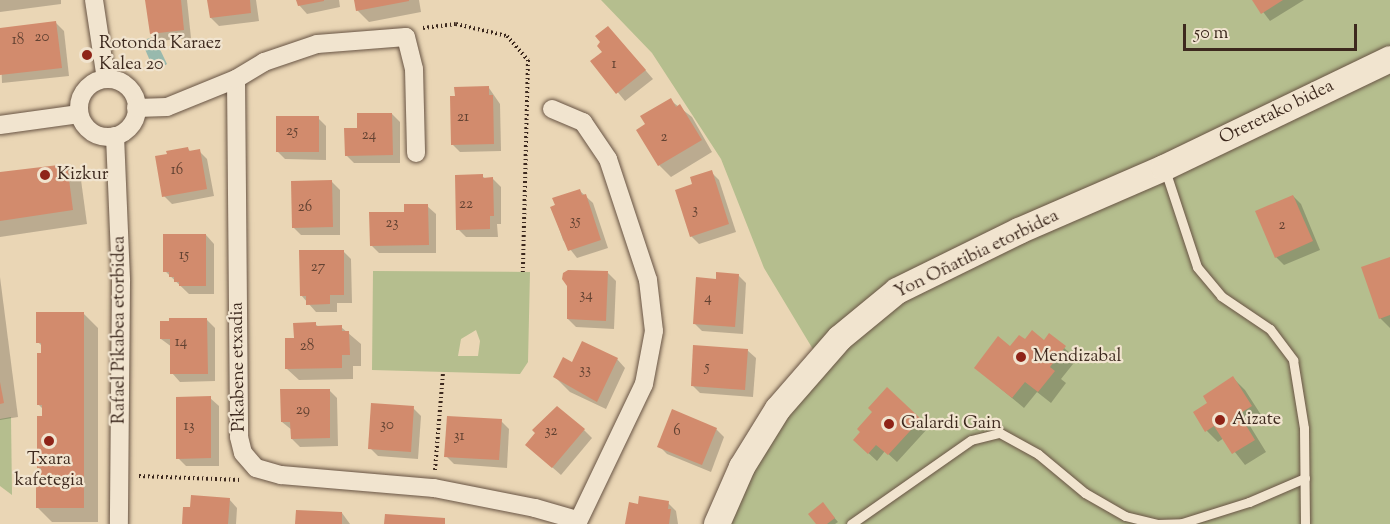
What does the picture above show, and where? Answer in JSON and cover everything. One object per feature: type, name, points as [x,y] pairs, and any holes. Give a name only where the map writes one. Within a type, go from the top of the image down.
[{"type":"main road","name":"Oreretako bidea","points":[[1164,168],[1390,59]]},
{"type":"main road","name":"Yon Oñatibia etorbidea","points":[[717,524],[742,467],[778,409],[840,338],[897,291],[1019,231],[1164,168]]},
{"type":"street","points":[[94,0],[106,79]]},
{"type":"street","points":[[136,108],[166,107],[236,80],[264,62],[317,44],[406,37],[414,69],[416,153]]},
{"type":"street","points":[[106,79],[124,84],[130,91],[136,108],[130,125],[115,136],[106,137],[89,130],[79,114],[81,98],[85,90],[98,81],[106,79]]},
{"type":"street","name":"Pikabene etxadia","points":[[236,80],[239,437],[243,453],[256,468]]},
{"type":"street","points":[[256,468],[281,475],[434,488],[535,508],[577,522],[644,384],[654,331],[648,280],[608,159],[584,122],[552,109]]},
{"type":"street","points":[[0,125],[79,114]]},
{"type":"street","name":"Rafael Pikabea etorbidea","points":[[115,136],[121,281],[120,524]]},
{"type":"lane","points":[[1164,168],[1197,267],[1221,296],[1270,328],[1293,360],[1304,428],[1305,524]]},
{"type":"lane","points":[[851,524],[971,440],[1000,433],[1038,454],[1085,493],[1105,505],[1125,516],[1157,524],[1182,523],[1250,502],[1305,478]]},
{"type":"path","points":[[406,37],[428,26],[456,24],[507,36],[528,60],[523,272]]},
{"type":"path","points":[[434,488],[443,372]]},
{"type":"path","points":[[120,477],[143,476],[239,482],[256,468]]},
{"type":"green space","points":[[601,0],[1390,0],[1390,524],[717,524],[814,351],[764,268],[721,159],[652,53]]},
{"type":"green space","points":[[373,271],[530,272],[528,362],[520,374],[372,370]],"holes":[[[476,330],[480,341],[478,356],[458,356],[461,339]]]},
{"type":"green space","points":[[11,417],[12,495],[0,486],[0,419]]},
{"type":"water","points":[[154,37],[167,64],[159,69],[153,68],[142,42]]},
{"type":"building","points":[[145,0],[181,0],[184,30],[150,34]]},
{"type":"building","points":[[207,0],[250,0],[251,13],[210,18]]},
{"type":"building","points":[[296,0],[324,0],[324,1],[298,6]]},
{"type":"building","points":[[354,0],[409,0],[409,1],[356,11]]},
{"type":"building","points":[[1252,0],[1283,0],[1261,14]]},
{"type":"building","points":[[56,21],[62,68],[0,75],[0,28]]},
{"type":"building","points":[[608,26],[646,70],[616,94],[590,61],[602,52],[597,46],[600,42],[595,36]]},
{"type":"building","points":[[489,86],[489,95],[493,95],[494,144],[451,145],[450,96],[455,96],[454,87]]},
{"type":"building","points":[[671,98],[676,107],[680,104],[702,140],[658,166],[636,130],[645,124],[640,116]]},
{"type":"building","points":[[357,113],[392,113],[393,155],[345,156],[344,128],[357,128]]},
{"type":"building","points":[[276,116],[319,116],[319,152],[276,152]]},
{"type":"building","points":[[188,147],[189,151],[200,149],[207,189],[162,197],[155,156],[167,154],[166,151]]},
{"type":"building","points":[[67,164],[73,210],[0,221],[0,172]]},
{"type":"building","points":[[712,170],[729,224],[690,237],[675,190],[692,184],[690,177]]},
{"type":"building","points":[[483,174],[483,178],[493,177],[494,216],[490,216],[490,229],[456,230],[455,175]]},
{"type":"building","points":[[332,180],[333,227],[292,228],[291,181]]},
{"type":"building","points":[[580,189],[582,195],[586,194],[601,240],[568,251],[550,207],[555,205],[552,198]]},
{"type":"building","points":[[1293,195],[1313,241],[1275,258],[1255,211]]},
{"type":"building","points":[[404,204],[428,204],[429,245],[370,246],[369,212],[404,212]]},
{"type":"building","points":[[163,234],[206,234],[206,286],[179,286],[179,282],[174,282],[174,277],[169,277],[169,272],[163,272]]},
{"type":"building","points":[[299,250],[344,250],[344,295],[330,295],[330,304],[306,305],[306,296],[300,296]]},
{"type":"building","points":[[1390,257],[1390,315],[1379,319],[1361,267]]},
{"type":"building","points":[[568,270],[608,271],[606,321],[567,319],[567,286],[562,279],[563,273]]},
{"type":"building","points":[[716,272],[739,274],[735,327],[693,324],[696,277],[716,279]]},
{"type":"building","points":[[36,312],[84,312],[84,508],[36,508],[36,478],[41,478],[41,468],[37,468],[37,416],[42,416],[42,405],[37,405],[37,353],[41,353],[41,343],[36,343]]},
{"type":"building","points":[[169,318],[207,318],[208,374],[170,374],[170,339],[160,339],[160,321],[169,321]]},
{"type":"building","points":[[316,322],[316,326],[342,325],[342,331],[349,331],[350,355],[342,355],[342,368],[285,369],[285,338],[294,338],[293,323]]},
{"type":"building","name":"Mendizabal","points":[[1032,330],[1044,340],[1049,333],[1066,346],[1050,367],[1055,371],[1038,392],[1025,382],[1012,398],[974,368],[998,336],[1010,346],[1019,335],[1025,339]]},
{"type":"building","points":[[582,341],[618,358],[597,402],[553,377],[563,357],[572,362]]},
{"type":"building","points":[[693,345],[748,349],[745,390],[691,386]]},
{"type":"building","name":"Aizate","points":[[1233,376],[1252,406],[1239,414],[1255,440],[1232,454],[1214,426],[1205,432],[1193,412],[1207,403],[1203,396]]},
{"type":"building","points":[[0,382],[4,403],[0,404]]},
{"type":"building","name":"Galardi Gain","points":[[887,387],[921,419],[888,455],[876,445],[868,454],[853,440],[860,432],[857,429],[872,412],[868,408]]},
{"type":"building","points":[[280,389],[330,389],[330,438],[291,439],[290,422],[281,422]]},
{"type":"building","points":[[211,396],[211,458],[176,459],[176,397]]},
{"type":"building","points":[[371,403],[414,406],[411,452],[368,449]]},
{"type":"building","points":[[557,406],[585,429],[552,468],[525,445],[535,433],[532,430]]},
{"type":"building","points":[[672,409],[717,428],[702,465],[657,447]]},
{"type":"building","points":[[447,416],[502,419],[499,460],[444,457]]},
{"type":"building","points":[[191,495],[230,498],[228,524],[182,524],[183,507],[190,507]]},
{"type":"building","points":[[639,496],[669,501],[668,509],[671,509],[669,524],[625,524],[629,502],[638,504]]},
{"type":"building","points":[[823,502],[835,518],[827,524],[816,524],[808,514]]},
{"type":"building","points":[[296,510],[342,512],[342,524],[295,524]]},
{"type":"building","points":[[385,514],[445,518],[445,524],[384,524]]},
{"type":"place","name":"Rotonda Karaez Kalea 20","points":[[87,55]]},
{"type":"place","name":"Kizkur","points":[[45,175]]},
{"type":"place","name":"Mendizabal","points":[[1021,357]]},
{"type":"place","name":"Aizate","points":[[1220,420]]},
{"type":"place","name":"Galardi Gain","points":[[889,424]]},
{"type":"place","name":"Txara kafetegia","points":[[49,441]]}]
